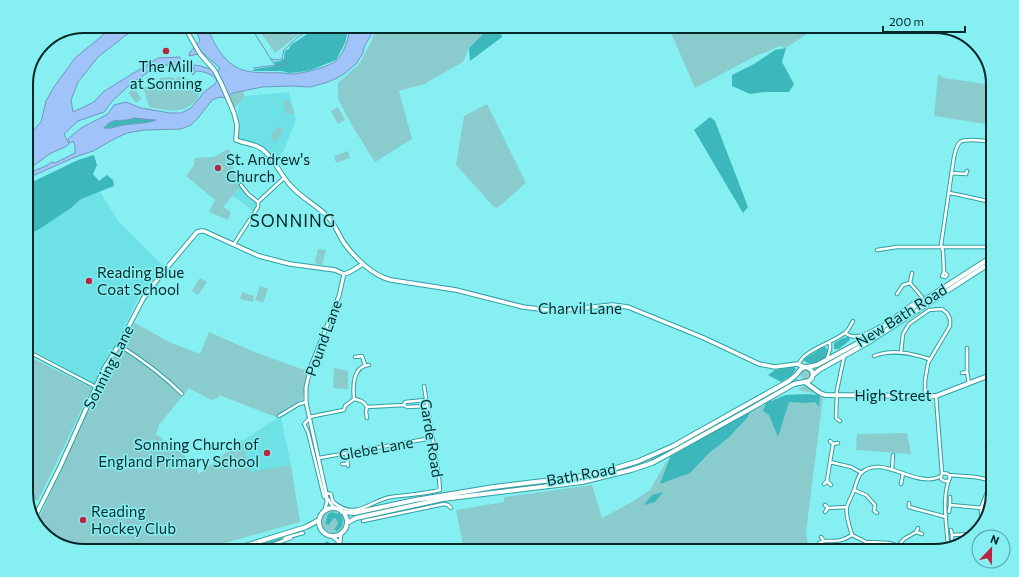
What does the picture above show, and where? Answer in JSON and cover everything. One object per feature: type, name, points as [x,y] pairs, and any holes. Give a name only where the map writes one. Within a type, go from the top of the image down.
[{"type":"main road","name":"Charvil Lane","points":[[188,33],[200,54],[215,71],[230,104],[237,125],[236,140],[253,144],[263,150],[284,178],[303,198],[328,216],[344,243],[363,264],[385,279],[456,290],[523,307],[556,311],[612,305],[628,307],[704,338],[759,364],[775,367],[799,364],[805,367]]},
{"type":"main road","name":"Sonning Lane","points":[[37,513],[60,467],[104,369],[119,345],[143,299],[160,276],[198,232],[204,231],[234,244]]},
{"type":"main road","points":[[234,244],[259,256],[290,264],[335,270],[344,274],[363,264]]},
{"type":"main road","name":"New Bath Road","points":[[805,367],[817,366],[868,337],[986,261]]},
{"type":"main road","name":"New Bath Road","points":[[812,376],[819,370],[844,356],[986,265]]},
{"type":"main road","points":[[793,364],[799,372],[799,378],[804,381]]},
{"type":"main road","points":[[805,367],[811,370],[815,388]]},
{"type":"main road","name":"Bath Road","points":[[342,512],[354,513],[467,491],[583,476],[621,467],[672,446],[785,383],[805,367]]},
{"type":"main road","name":"Bath Road","points":[[347,523],[354,518],[459,496],[596,479],[631,470],[667,456],[794,384],[809,381],[812,376]]},
{"type":"main road","name":"High Street","points":[[804,381],[822,394],[836,396],[936,396],[986,377]]},
{"type":"main road","points":[[394,504],[396,509]]},
{"type":"main road","points":[[251,544],[306,527],[319,520],[325,510],[329,507],[342,512],[347,517],[347,523],[341,533],[337,536],[332,536],[320,530],[306,527]]},
{"type":"main road","points":[[319,520],[320,530]]},
{"type":"street","points":[[944,272],[941,245],[954,157],[961,142],[977,140],[986,141]]},
{"type":"street","points":[[951,172],[966,174]]},
{"type":"street","points":[[234,244],[258,207],[258,202],[284,178]]},
{"type":"street","points":[[241,185],[248,194],[258,202]]},
{"type":"street","points":[[949,193],[962,194],[986,201]]},
{"type":"street","points":[[877,250],[897,247],[986,247]]},
{"type":"street","points":[[910,283],[912,273]]},
{"type":"street","name":"Pound Lane","points":[[325,510],[325,485],[309,418],[306,402],[306,387],[311,366],[339,296],[344,274]]},
{"type":"street","points":[[897,294],[903,285],[910,283]]},
{"type":"street","points":[[845,333],[852,336],[864,335],[887,323],[922,297],[910,283]]},
{"type":"street","points":[[901,352],[903,334],[909,324],[929,310],[942,309],[947,313],[950,319],[950,326],[948,332],[930,359],[925,374],[925,396]]},
{"type":"street","points":[[799,364],[805,355],[830,343],[845,333],[853,321]]},
{"type":"street","points":[[826,360],[830,349],[830,343]]},
{"type":"street","points":[[119,345],[146,363],[182,394]]},
{"type":"street","points":[[967,348],[965,353],[969,384]]},
{"type":"street","points":[[874,356],[880,353],[901,352],[930,359]]},
{"type":"street","points":[[33,354],[96,387]]},
{"type":"street","points":[[355,357],[364,356],[365,365]]},
{"type":"street","points":[[836,418],[836,396],[844,356]]},
{"type":"street","points":[[354,400],[353,382],[359,371],[365,365],[369,365]]},
{"type":"street","points":[[962,373],[967,372]]},
{"type":"street","name":"Garde Road","points":[[326,493],[331,494],[332,502],[345,510],[350,511],[372,505],[389,498],[440,490],[424,386]]},
{"type":"street","points":[[936,396],[942,468],[946,489],[948,542]]},
{"type":"street","points":[[325,497],[308,432],[304,424],[309,418],[344,410],[345,406],[354,400],[362,401],[367,407],[367,418]]},
{"type":"street","points":[[404,405],[405,402],[426,400]]},
{"type":"street","points":[[279,416],[299,404],[306,402]]},
{"type":"street","points":[[367,407],[404,405],[407,408],[427,406]]},
{"type":"street","points":[[832,417],[840,421]]},
{"type":"street","name":"Glebe Lane","points":[[319,458],[432,438]]},
{"type":"street","points":[[830,441],[833,444]]},
{"type":"street","points":[[833,444],[838,443]]},
{"type":"street","points":[[824,484],[827,481],[833,444]]},
{"type":"street","points":[[342,464],[348,465],[346,453]]},
{"type":"street","points":[[892,469],[894,456]]},
{"type":"street","points":[[830,462],[852,467],[862,473]]},
{"type":"street","points":[[852,535],[847,507],[857,479],[862,473],[874,467],[883,467],[922,478],[944,478],[956,476]]},
{"type":"street","points":[[942,468],[948,474],[986,479]]},
{"type":"street","points":[[901,484],[903,473]]},
{"type":"street","points":[[944,478],[948,474]]},
{"type":"street","points":[[944,478],[948,474]]},
{"type":"street","points":[[827,481],[831,485]]},
{"type":"street","points":[[321,486],[325,485]]},
{"type":"street","points":[[854,490],[866,495],[875,505],[874,513]]},
{"type":"street","points":[[981,514],[986,495]]},
{"type":"street","name":"Pound Lane","points":[[325,497],[334,508]]},
{"type":"street","points":[[949,512],[950,497]]},
{"type":"street","points":[[909,503],[909,508]]},
{"type":"street","points":[[363,521],[444,504],[451,508]]},
{"type":"street","points":[[825,505],[828,508],[847,507]]},
{"type":"street","points":[[950,505],[982,508]]},
{"type":"street","points":[[904,507],[946,517]]},
{"type":"street","points":[[825,512],[828,508]]},
{"type":"street","points":[[396,509],[398,514]]},
{"type":"street","points":[[900,544],[904,539],[916,532],[918,528]]},
{"type":"street","points":[[951,530],[952,541]]},
{"type":"street","points":[[916,532],[922,534]]},
{"type":"street","points":[[282,541],[284,538],[302,533]]},
{"type":"street","points":[[340,543],[341,533]]},
{"type":"street","points":[[952,535],[964,534]]},
{"type":"street","points":[[819,543],[824,541],[844,540],[852,535]]},
{"type":"street","points":[[852,535],[866,542],[882,544]]},
{"type":"street","points":[[332,536],[340,543]]},
{"type":"street","points":[[820,537],[824,541]]},
{"type":"street","points":[[274,544],[291,538]]},
{"type":"shaded area","points":[[105,33],[130,33],[98,57],[78,82],[71,100],[73,112],[94,102],[103,92],[158,58],[180,57],[178,62],[179,65],[165,65],[154,69],[153,68],[132,83],[113,100],[104,112],[78,121],[64,134],[69,144],[51,153],[33,166],[33,131],[41,122],[46,101],[75,58]]},
{"type":"shaded area","points":[[196,33],[210,33],[214,43],[221,53],[229,62],[240,69],[251,72],[291,74],[315,70],[333,63],[340,56],[348,40],[349,33],[372,33],[356,64],[335,79],[310,87],[262,87],[233,93],[225,98],[220,97],[212,100],[191,125],[181,129],[144,130],[127,133],[93,151],[75,157],[33,176],[33,171],[52,162],[55,163],[75,153],[73,141],[70,143],[68,139],[81,128],[108,114],[114,105],[126,102],[141,108],[170,113],[181,113],[191,108],[205,91],[214,85],[217,81],[213,76],[205,72],[196,71],[193,75],[191,73],[195,69],[193,68],[194,65],[218,72],[220,68],[203,53],[189,56],[190,52],[200,41]],"holes":[[[134,118],[156,120],[110,128],[104,128],[111,122]]]},
{"type":"shaded area","points":[[261,33],[301,33],[275,53]]},
{"type":"shaded area","points":[[309,33],[347,33],[345,43],[336,60],[311,70],[289,73],[282,71],[252,71],[255,69],[275,66],[274,62],[284,59],[285,51],[289,49],[291,45]]},
{"type":"shaded area","points":[[374,33],[484,33],[469,48],[463,62],[424,84],[399,91],[412,139],[375,162],[353,127],[338,99],[338,83],[359,64]]},
{"type":"shaded area","points":[[484,33],[501,33],[502,37],[470,61],[469,48]]},
{"type":"shaded area","points":[[671,33],[808,33],[786,48],[780,46],[752,58],[695,88]]},
{"type":"shaded area","points":[[786,48],[782,62],[794,84],[789,92],[764,92],[750,94],[732,86],[732,75],[754,64],[775,50]]},
{"type":"shaded area","points":[[938,74],[944,78],[986,84],[986,124],[934,116]]},
{"type":"shaded area","points":[[177,77],[200,82],[198,98],[189,106],[179,110],[149,107],[143,87],[160,83],[159,78],[175,78],[175,80]]},
{"type":"shaded area","points":[[134,88],[142,99],[136,103],[128,93]]},
{"type":"shaded area","points":[[243,91],[245,96],[234,109],[229,96],[233,93]]},
{"type":"shaded area","points":[[289,92],[296,119],[285,148],[276,161],[272,155],[262,147],[238,138],[238,107],[240,102],[246,96]]},
{"type":"shaded area","points":[[289,100],[294,113],[287,115],[283,102]]},
{"type":"shaded area","points":[[487,104],[526,183],[497,208],[493,206],[456,165],[464,116]]},
{"type":"shaded area","points":[[338,107],[345,120],[338,124],[331,111]]},
{"type":"shaded area","points":[[710,117],[715,121],[748,207],[743,213],[694,130]]},
{"type":"shaded area","points":[[134,118],[156,120],[152,122],[104,128],[114,121]]},
{"type":"shaded area","points":[[278,126],[284,130],[276,142],[270,138]]},
{"type":"shaded area","points":[[228,149],[232,153],[234,175],[243,184],[223,207],[231,212],[228,220],[209,212],[215,200],[186,176],[194,165],[195,158],[214,157]]},
{"type":"shaded area","points":[[348,151],[350,158],[336,163],[334,156]]},
{"type":"shaded area","points":[[94,155],[97,165],[93,174],[99,181],[107,175],[113,180],[114,186],[81,199],[71,208],[33,232],[33,182],[78,160]]},
{"type":"shaded area","points":[[242,186],[257,204],[254,211],[233,196]]},
{"type":"shaded area","name":"Reading Blue Coat School","points":[[100,192],[119,222],[164,267],[139,296],[116,344],[94,384],[33,351],[33,232],[71,208],[81,199],[93,193]]},
{"type":"shaded area","points":[[318,249],[326,250],[322,265],[315,263]]},
{"type":"shaded area","points":[[200,278],[207,282],[198,295],[192,291]]},
{"type":"shaded area","points":[[260,286],[268,289],[263,303],[255,300]]},
{"type":"shaded area","points":[[242,292],[254,296],[253,302],[240,299]]},
{"type":"shaded area","points":[[135,323],[169,342],[200,354],[209,332],[252,351],[307,371],[303,399],[276,417],[219,395],[218,398],[211,400],[189,388],[159,425],[156,434],[195,464],[199,474],[242,440],[250,472],[291,465],[300,522],[221,544],[77,544],[65,540],[53,533],[39,518],[106,370]]},
{"type":"shaded area","points":[[849,337],[850,340],[839,349],[834,349],[834,343],[843,338]]},
{"type":"shaded area","points":[[824,346],[829,351],[824,358],[818,362],[811,363],[803,360]]},
{"type":"shaded area","points":[[33,358],[92,388],[38,501],[33,498],[33,496]]},
{"type":"shaded area","points":[[792,366],[796,369],[792,375],[781,382],[768,375],[775,370]]},
{"type":"shaded area","points":[[334,368],[348,371],[348,389],[333,388]]},
{"type":"shaded area","points":[[804,369],[808,369],[810,370],[810,378],[804,379],[801,376],[801,372]]},
{"type":"shaded area","points":[[796,378],[798,380],[781,390],[661,456],[627,470],[577,481],[465,494],[397,506],[475,492],[591,476],[626,467],[651,458]]},
{"type":"shaded area","points":[[806,385],[818,394],[798,390]]},
{"type":"shaded area","points":[[786,395],[820,395],[819,407],[815,402],[789,402],[778,437],[769,415],[763,411],[766,403]]},
{"type":"shaded area","points":[[791,397],[823,397],[806,532],[808,544],[463,544],[456,510],[504,502],[504,497],[592,485],[602,518],[632,502],[650,490],[666,462],[764,405]]},
{"type":"shaded area","points":[[750,411],[748,417],[728,438],[709,453],[690,473],[660,484],[670,457]]},
{"type":"shaded area","name":"Sonning Church of England Primary School","points":[[281,418],[291,465],[250,473],[242,441],[276,419]]},
{"type":"shaded area","points":[[907,433],[911,454],[856,450],[857,434]]},
{"type":"shaded area","points":[[663,492],[655,502],[644,505],[652,495]]},
{"type":"shaded area","points":[[330,509],[338,511],[345,518],[342,528],[335,534],[323,529],[320,525],[323,516]],"holes":[[[334,512],[340,514],[341,527],[335,532],[334,530],[338,523],[336,519],[334,518],[331,523],[326,521],[330,513]]]},
{"type":"shaded area","points":[[332,512],[340,514],[343,519],[342,526],[337,531],[334,530],[338,523],[336,519],[334,518],[329,525],[325,524],[328,514]]},
{"type":"shaded area","points":[[281,538],[289,538],[269,544],[263,544]]},
{"type":"waterway","points":[[254,33],[274,64]]},
{"type":"waterway","points":[[253,68],[286,64],[282,59],[284,50],[304,33]]},
{"type":"waterway","points":[[271,59],[282,59]]},
{"type":"place","name":"The Mill at Sonning","points":[[166,51]]},
{"type":"place","name":"St. Andrew's Church","points":[[218,168]]},
{"type":"place","name":"Reading Blue Coat School","points":[[89,281]]},
{"type":"place","name":"Sonning Church of England Primary School","points":[[267,453]]},
{"type":"place","name":"Reading Hockey Club","points":[[83,520]]},
{"type":"district","name":"SONNING","points":[[293,220]]}]
